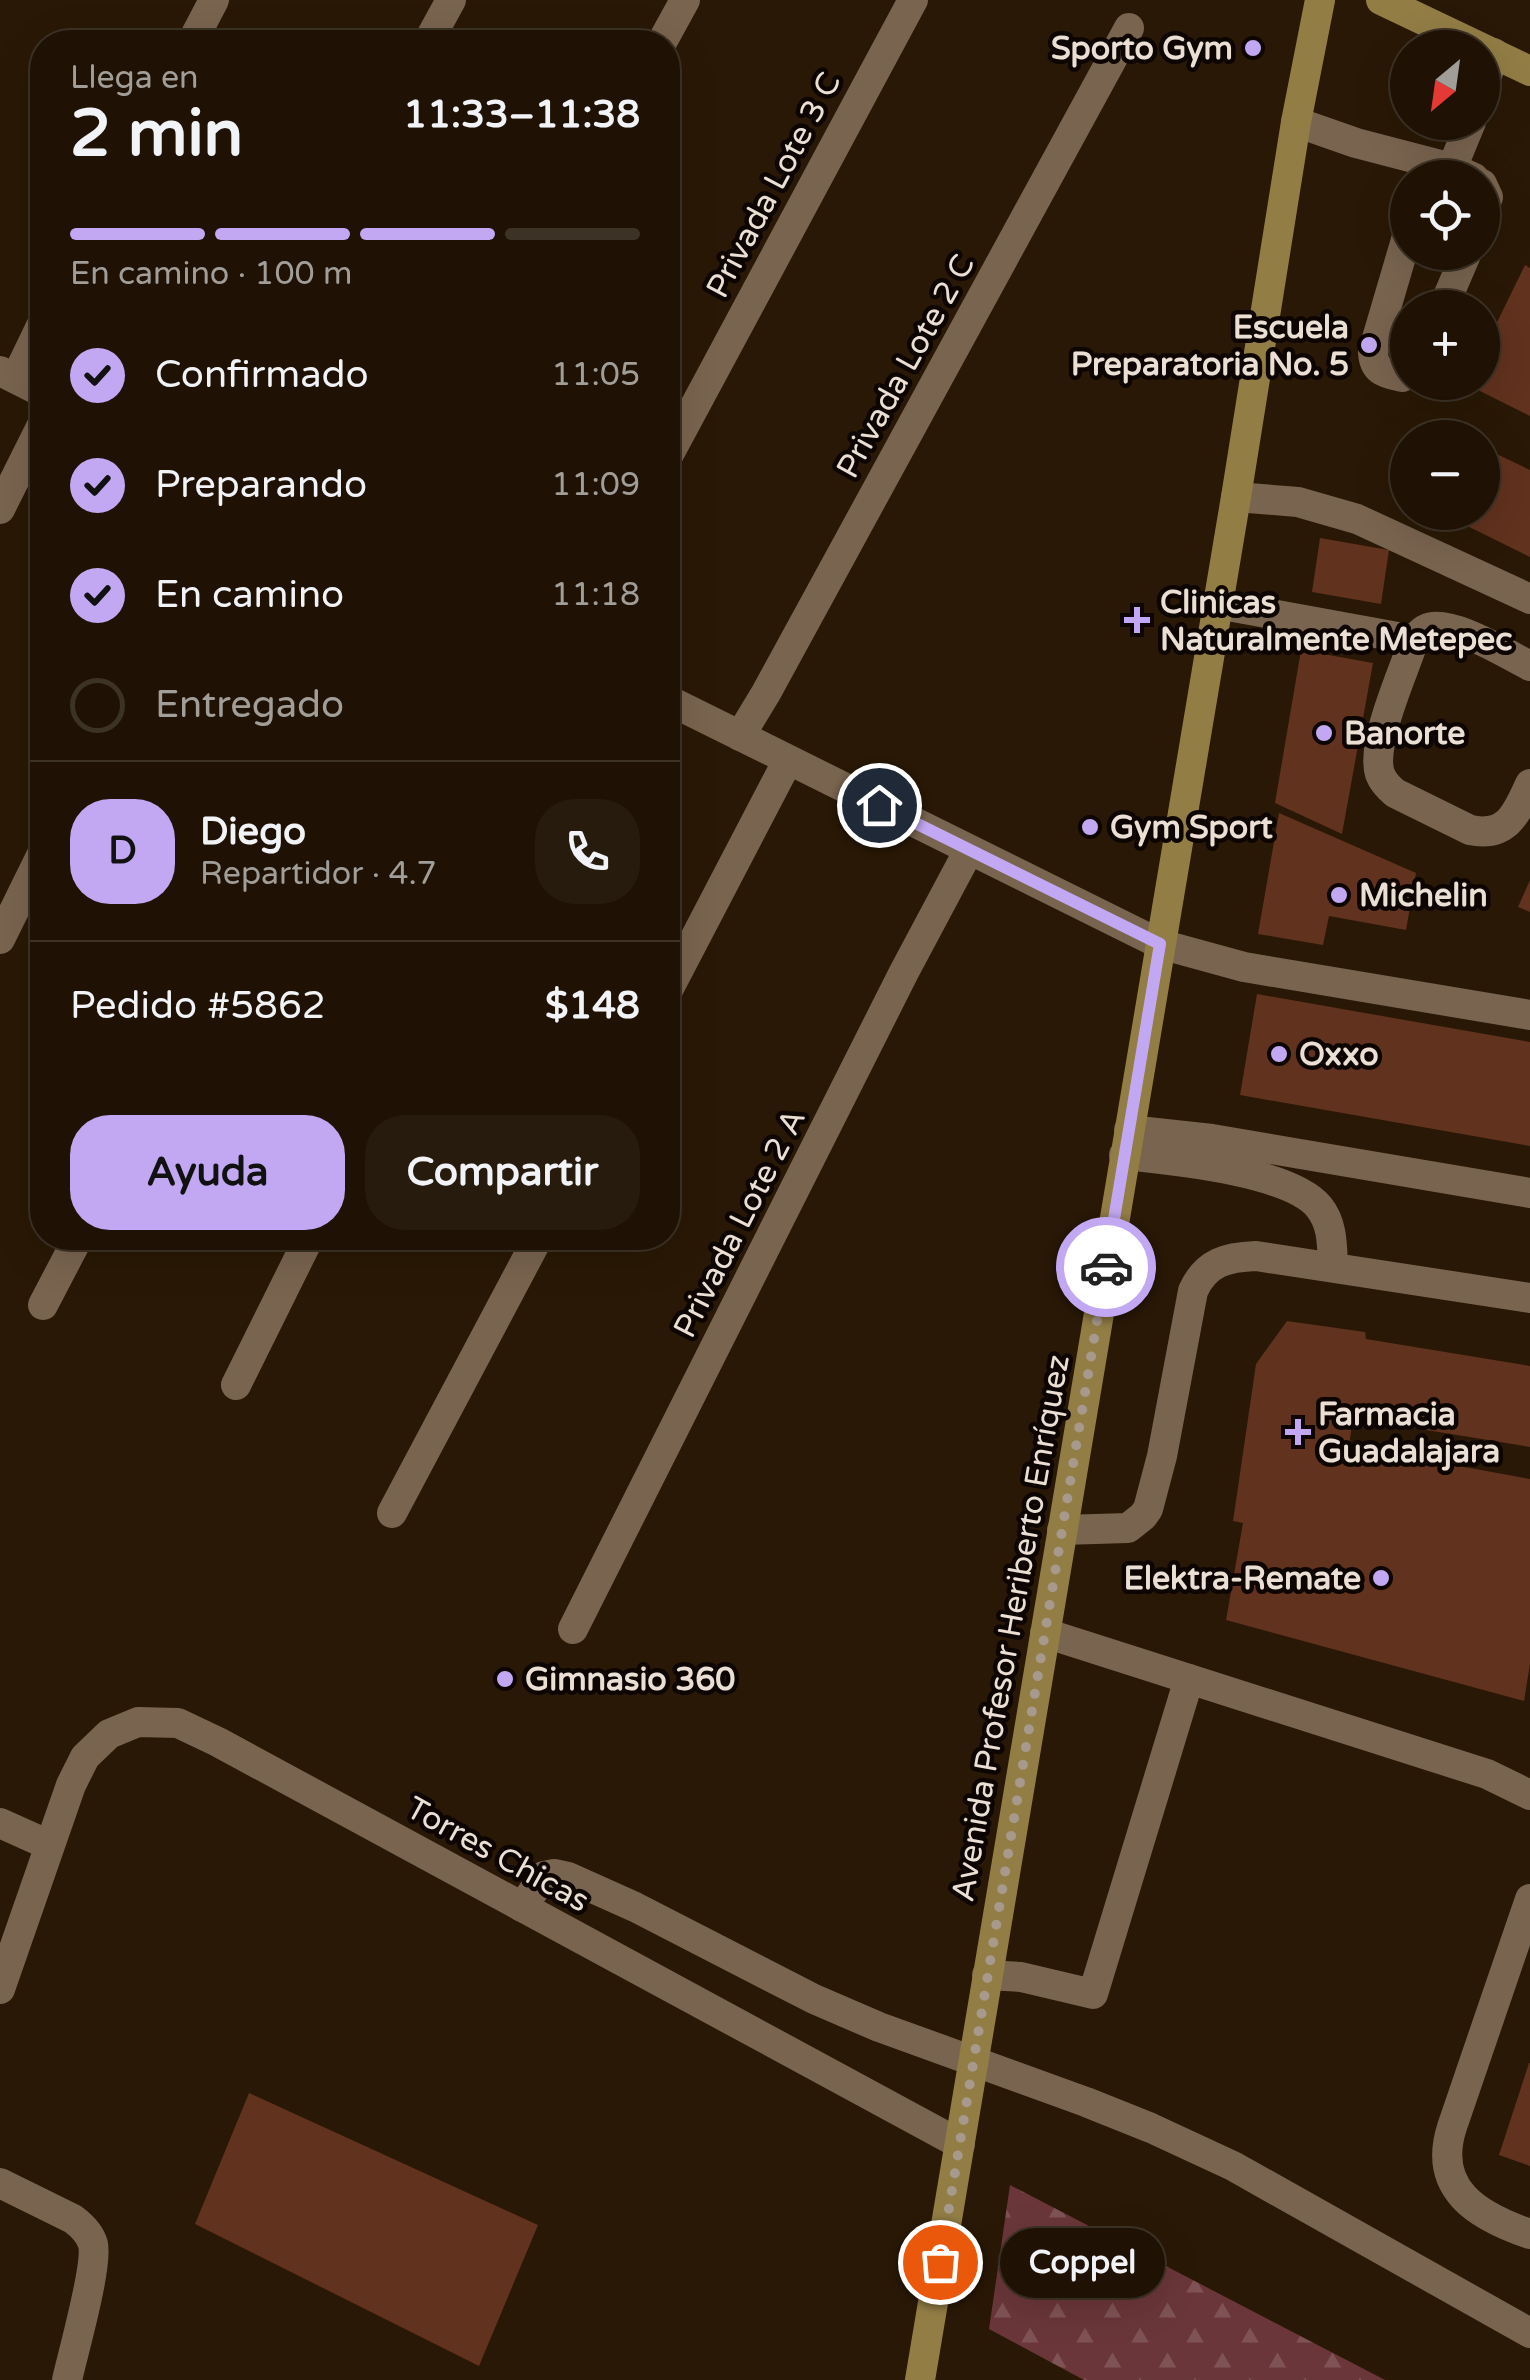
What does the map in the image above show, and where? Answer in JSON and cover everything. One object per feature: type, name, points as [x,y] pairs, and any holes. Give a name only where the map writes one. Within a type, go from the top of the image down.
[{"type":"main road","name":"Avenida Profesor Heriberto Enríquez","points":[[920,2380],[1296,122],[1320,0]]},
{"type":"main road","points":[[1381,0],[1445,30]]},
{"type":"main road","points":[[1500,56],[1530,71]]},
{"type":"street","points":[[198,30],[214,0]]},
{"type":"street","points":[[435,30],[451,0]]},
{"type":"street","points":[[669,30],[685,0]]},
{"type":"street","name":"Privada Lote 3 C","points":[[680,434],[913,0]]},
{"type":"street","name":"Privada Lote 2 C","points":[[740,736],[1129,28]]},
{"type":"street","points":[[1296,122],[1409,160]]},
{"type":"street","points":[[1390,296],[1374,352],[1378,370],[1390,374]]},
{"type":"street","points":[[19,380],[30,353]]},
{"type":"street","points":[[0,509],[30,449]]},
{"type":"street","points":[[1236,497],[1298,502],[1358,519],[1530,599]]},
{"type":"street","points":[[1217,604],[1414,640]]},
{"type":"street","points":[[1530,666],[1456,630],[1426,628],[1414,640],[1378,752],[1379,772],[1395,793],[1482,833],[1514,818],[1530,784]]},
{"type":"street","points":[[680,706],[1160,944],[1244,967],[1530,1015]]},
{"type":"street","points":[[680,967],[788,760]]},
{"type":"street","name":"Privada Lote 2 A","points":[[573,1629],[969,850]]},
{"type":"street","points":[[0,939],[30,878]]},
{"type":"street","points":[[1127,1143],[1212,1139],[1530,1193]]},
{"type":"street","points":[[1127,1143],[1166,1159],[1300,1190],[1322,1209],[1332,1231],[1333,1267]]},
{"type":"street","points":[[43,1304],[72,1250]]},
{"type":"street","points":[[236,1385],[303,1250]]},
{"type":"street","points":[[392,1513],[532,1250]]},
{"type":"street","points":[[1062,1530],[1128,1528],[1148,1509],[1162,1456],[1192,1291],[1203,1274],[1222,1260],[1256,1256],[1530,1298]]},
{"type":"street","points":[[1044,1633],[1487,1774],[1530,1795]]},
{"type":"street","points":[[987,1975],[1021,1977],[1094,1994],[1189,1679]]},
{"type":"street","name":"Torres Chicas","points":[[0,1989],[71,1785],[85,1758],[109,1734],[138,1722],[178,1724],[218,1742],[960,2144]]},
{"type":"street","points":[[0,1823],[50,1845]]},
{"type":"street","points":[[522,1907],[544,1876],[568,1876],[814,2000],[1102,2108],[1233,2166],[1530,2332]]},
{"type":"street","points":[[1530,1899],[1452,2126],[1446,2163],[1455,2187],[1476,2209],[1530,2234]]},
{"type":"street","points":[[0,2183],[73,2219],[93,2245],[92,2268],[67,2380]]},
{"type":"green space","points":[[1010,2185],[1385,2380],[1084,2380],[989,2329]]},
{"type":"building","points":[[1525,265],[1530,268],[1530,416],[1498,400],[1500,316]]},
{"type":"building","points":[[1500,456],[1530,470],[1530,557],[1475,530],[1500,530]]},
{"type":"building","points":[[1320,538],[1389,550],[1381,604],[1312,592]]},
{"type":"building","name":"Banorte","points":[[1301,650],[1373,663],[1342,834],[1275,803]]},
{"type":"building","name":"Michelin","points":[[1279,813],[1416,873],[1406,930],[1329,916],[1323,945],[1258,934]]},
{"type":"building","points":[[1530,880],[1530,912],[1518,907]]},
{"type":"building","points":[[1257,994],[1530,1042],[1530,1146],[1240,1095]]},
{"type":"building","points":[[1287,1321],[1365,1332],[1366,1339],[1530,1366],[1530,1447],[1353,1418],[1349,1446],[1530,1479],[1530,1664],[1524,1701],[1226,1620],[1243,1523],[1233,1521],[1256,1364]]},
{"type":"building","points":[[1530,2063],[1530,2166],[1499,2155]]},
{"type":"building","points":[[249,2093],[538,2225],[479,2366],[195,2224]]},
{"type":"way so far","points":[[940,2262],[1106,1267]]},
{"type":"place","name":"Sporto Gym","points":[[1253,48]]},
{"type":"place","name":"Escuela Preparatoria No. 5","points":[[1369,345]]},
{"type":"place","name":"Clinicas Naturalmente Metepec","points":[[1137,620]]},
{"type":"place","name":"Banorte","points":[[1324,733]]},
{"type":"place","name":"Gym Sport","points":[[1090,827]]},
{"type":"place","name":"Michelin","points":[[1339,895]]},
{"type":"place","name":"Oxxo","points":[[1279,1054]]},
{"type":"place","name":"Farmacia Guadalajara","points":[[1298,1432]]},
{"type":"place","name":"Elektra-Remate","points":[[1381,1578]]},
{"type":"place","name":"Gimnasio 360","points":[[505,1679]]},
{"type":"place","name":"Coppel","points":[[940,2262]]},
{"type":"route","points":[[879,805],[1160,944],[1106,1267]]}]
